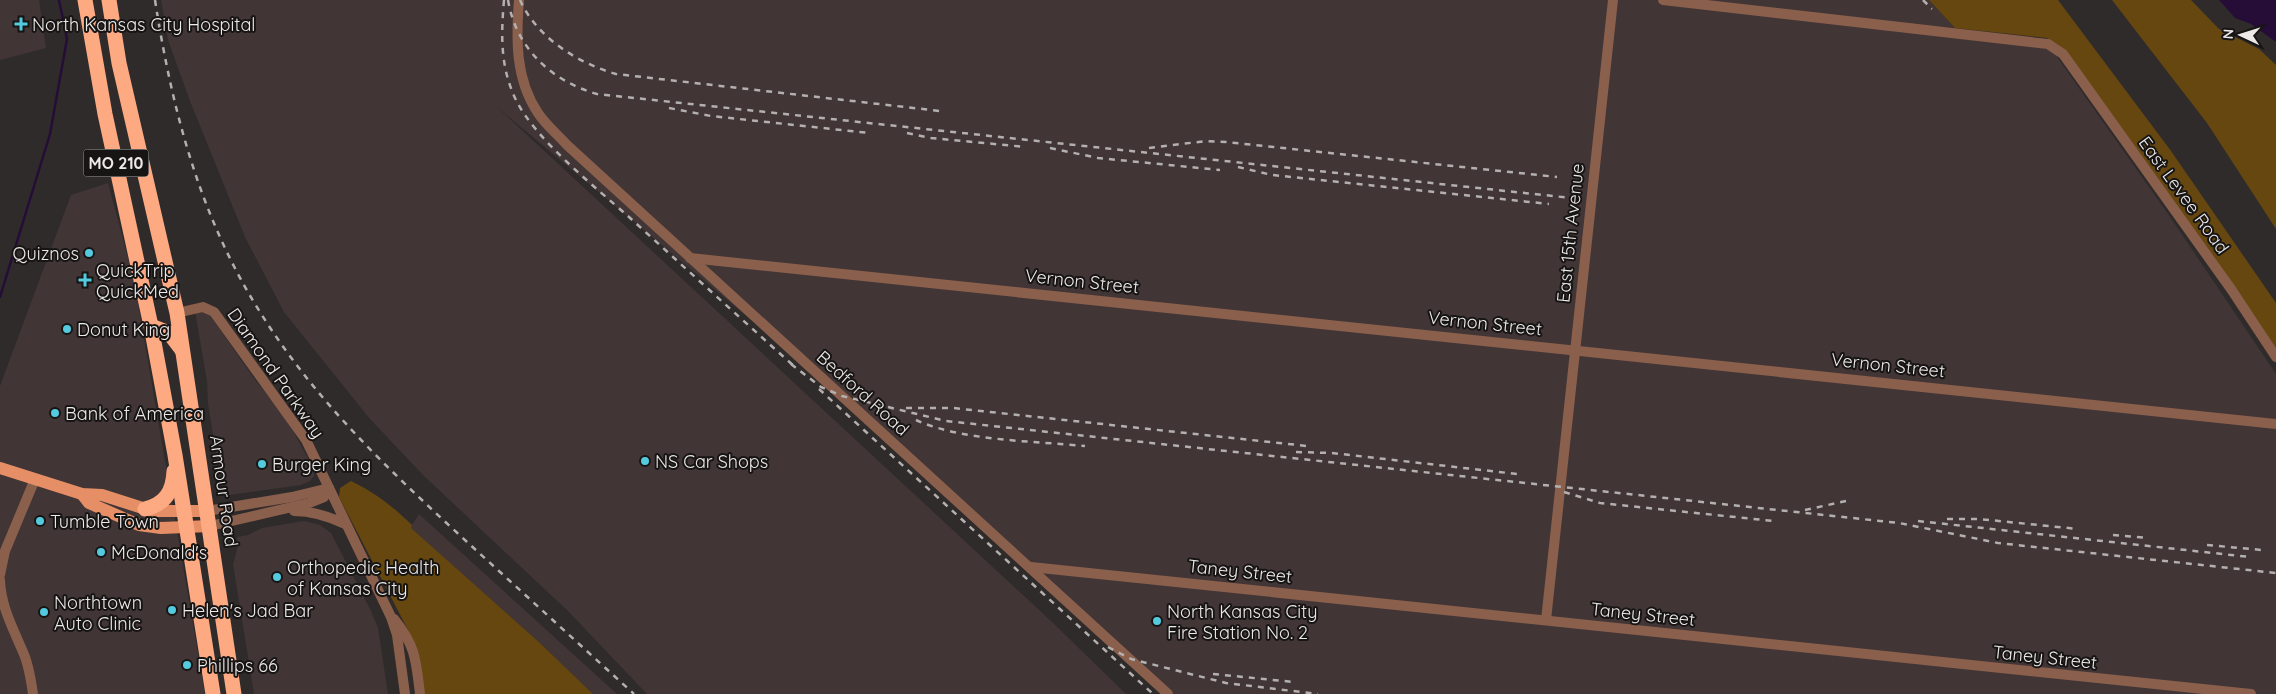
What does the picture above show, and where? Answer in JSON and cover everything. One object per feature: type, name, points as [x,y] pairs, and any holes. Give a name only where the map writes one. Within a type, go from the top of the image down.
[{"type":"highway","name":"MO 210","points":[[85,0],[105,114],[151,326],[186,512],[214,694]]},
{"type":"highway","name":"Armour Road","points":[[109,0],[119,63],[177,314],[234,694]]},
{"type":"highway","points":[[151,326],[169,332],[183,350]]},
{"type":"highway","points":[[145,509],[160,504],[172,486],[175,455]]},
{"type":"main road","points":[[0,468],[82,494],[102,495],[145,509],[186,512],[207,510]]},
{"type":"main road","points":[[82,494],[90,504],[139,525],[161,528],[210,526]]},
{"type":"street","name":"Bedford Road","points":[[519,0],[517,55],[521,74],[538,113],[566,145],[1031,567],[1168,694]]},
{"type":"street","name":"East 15th Avenue","points":[[1546,620],[1613,0]]},
{"type":"street","name":"East Levee Road","points":[[1663,0],[2048,44],[2063,54],[2276,356]]},
{"type":"street","name":"Vernon Street","points":[[690,258],[2276,424]]},
{"type":"street","name":"Diamond Parkway","points":[[177,314],[203,307],[214,312],[306,440],[391,616],[397,635],[405,694]]},
{"type":"street","points":[[0,575],[6,547],[35,479]]},
{"type":"street","points":[[207,510],[292,497],[329,488]]},
{"type":"street","points":[[210,526],[283,511],[324,497],[329,488]]},
{"type":"street","points":[[283,511],[309,511],[328,516],[345,524]]},
{"type":"street","name":"Taney Street","points":[[1031,567],[2251,694]]},
{"type":"street","points":[[0,580],[1,595],[12,629],[24,653],[33,694]]},
{"type":"street","name":"Diamond Parkway","points":[[391,616],[408,636],[415,660],[420,694]]},
{"type":"shaded area","name":"North Kansas City Hospital","points":[[0,0],[39,0],[46,48],[0,60]]},
{"type":"shaded area","points":[[161,0],[1929,0],[1955,28],[1923,25],[2048,44],[2166,211],[2276,374],[2276,694],[1168,694],[842,396],[497,107],[1052,622],[1126,694],[647,694],[568,611],[424,476],[370,419],[284,312],[245,237],[190,101],[168,40]]},
{"type":"shaded area","points":[[1929,0],[2058,0],[2171,151],[2276,303],[2276,350],[2116,121],[2060,46],[2047,38],[1955,28]]},
{"type":"shaded area","points":[[2112,0],[2191,0],[2219,29],[2259,49],[2276,65],[2276,229],[2207,123]]},
{"type":"shaded area","points":[[2219,0],[2276,0],[2276,42],[2251,24],[2235,18]]},
{"type":"shaded area","points":[[108,183],[134,280],[205,694],[0,694],[0,386],[71,195]]},
{"type":"shaded area","points":[[201,310],[210,315],[253,377],[289,423],[314,470],[314,476],[310,481],[301,485],[229,495],[217,459],[208,403],[207,381],[195,311]]},
{"type":"shaded area","points":[[351,481],[383,500],[412,525],[411,528],[540,643],[593,694],[422,694],[413,641],[339,497],[340,488]]},
{"type":"shaded area","points":[[419,514],[617,694],[593,694],[540,643],[410,528]]},
{"type":"shaded area","points":[[304,521],[320,525],[331,533],[371,611],[378,628],[388,694],[254,694],[233,564],[238,546],[237,537],[248,535],[262,528]]},
{"type":"waterway","points":[[0,297],[50,134],[67,39],[59,0]]},
{"type":"railway","points":[[155,0],[170,82],[191,162],[205,201],[239,276],[282,345],[329,405],[409,488],[634,694]]},
{"type":"railway","points":[[504,0],[502,38],[507,75],[516,100],[537,131],[583,177],[795,367]]},
{"type":"railway","points":[[508,0],[512,17],[519,33],[538,60],[565,81],[597,94],[1581,199]]},
{"type":"railway","points":[[520,0],[527,14],[537,26],[560,47],[587,63],[616,74],[940,111]]},
{"type":"railway","points":[[1923,0],[1932,9]]},
{"type":"railway","points":[[669,108],[711,116],[869,133]]},
{"type":"railway","points":[[907,133],[931,138],[1026,147]]},
{"type":"railway","points":[[1149,148],[1206,141],[1226,142],[1557,177]]},
{"type":"railway","points":[[1050,148],[1098,158],[1220,170]]},
{"type":"railway","points":[[1238,167],[1272,175],[1549,204]]},
{"type":"railway","points":[[791,364],[821,387],[842,396],[946,421],[1899,523],[1998,543],[2276,573]]},
{"type":"railway","points":[[819,389],[1153,694]]},
{"type":"railway","points":[[906,408],[953,408],[1307,446]]},
{"type":"railway","points":[[916,420],[934,427],[976,436],[1085,446]]},
{"type":"railway","points":[[1296,452],[1332,453],[1517,474]]},
{"type":"railway","points":[[1564,492],[1600,503],[1773,521]]},
{"type":"railway","points":[[1805,510],[1846,501]]},
{"type":"railway","points":[[1947,519],[1979,519],[2078,529]]},
{"type":"railway","points":[[1918,521],[2250,557]]},
{"type":"railway","points":[[2113,535],[2148,538]]},
{"type":"railway","points":[[2207,545],[2262,550]]},
{"type":"railway","points":[[1108,647],[1131,659],[1226,683],[1318,694]]},
{"type":"railway","points":[[1213,674],[1294,682]]},
{"type":"place","name":"North Kansas City Hospital","points":[[21,24]]},
{"type":"place","name":"Quiznos","points":[[89,253]]},
{"type":"place","name":"QuickTrip QuickMed","points":[[85,280]]},
{"type":"place","name":"Donut King","points":[[67,329]]},
{"type":"place","name":"Bank of America","points":[[55,413]]},
{"type":"place","name":"NS Car Shops","points":[[645,461]]},
{"type":"place","name":"Burger King","points":[[262,464]]},
{"type":"place","name":"Tumble Town","points":[[40,521]]},
{"type":"place","name":"McDonald's","points":[[101,552]]},
{"type":"place","name":"Orthopedic Health of Kansas City","points":[[277,577]]},
{"type":"place","name":"Helen's Jad Bar","points":[[172,610]]},
{"type":"place","name":"Northtown Auto Clinic","points":[[44,612]]},
{"type":"place","name":"North Kansas City Fire Station No. 2","points":[[1157,621]]},
{"type":"place","name":"Phillips 66","points":[[187,665]]}]
